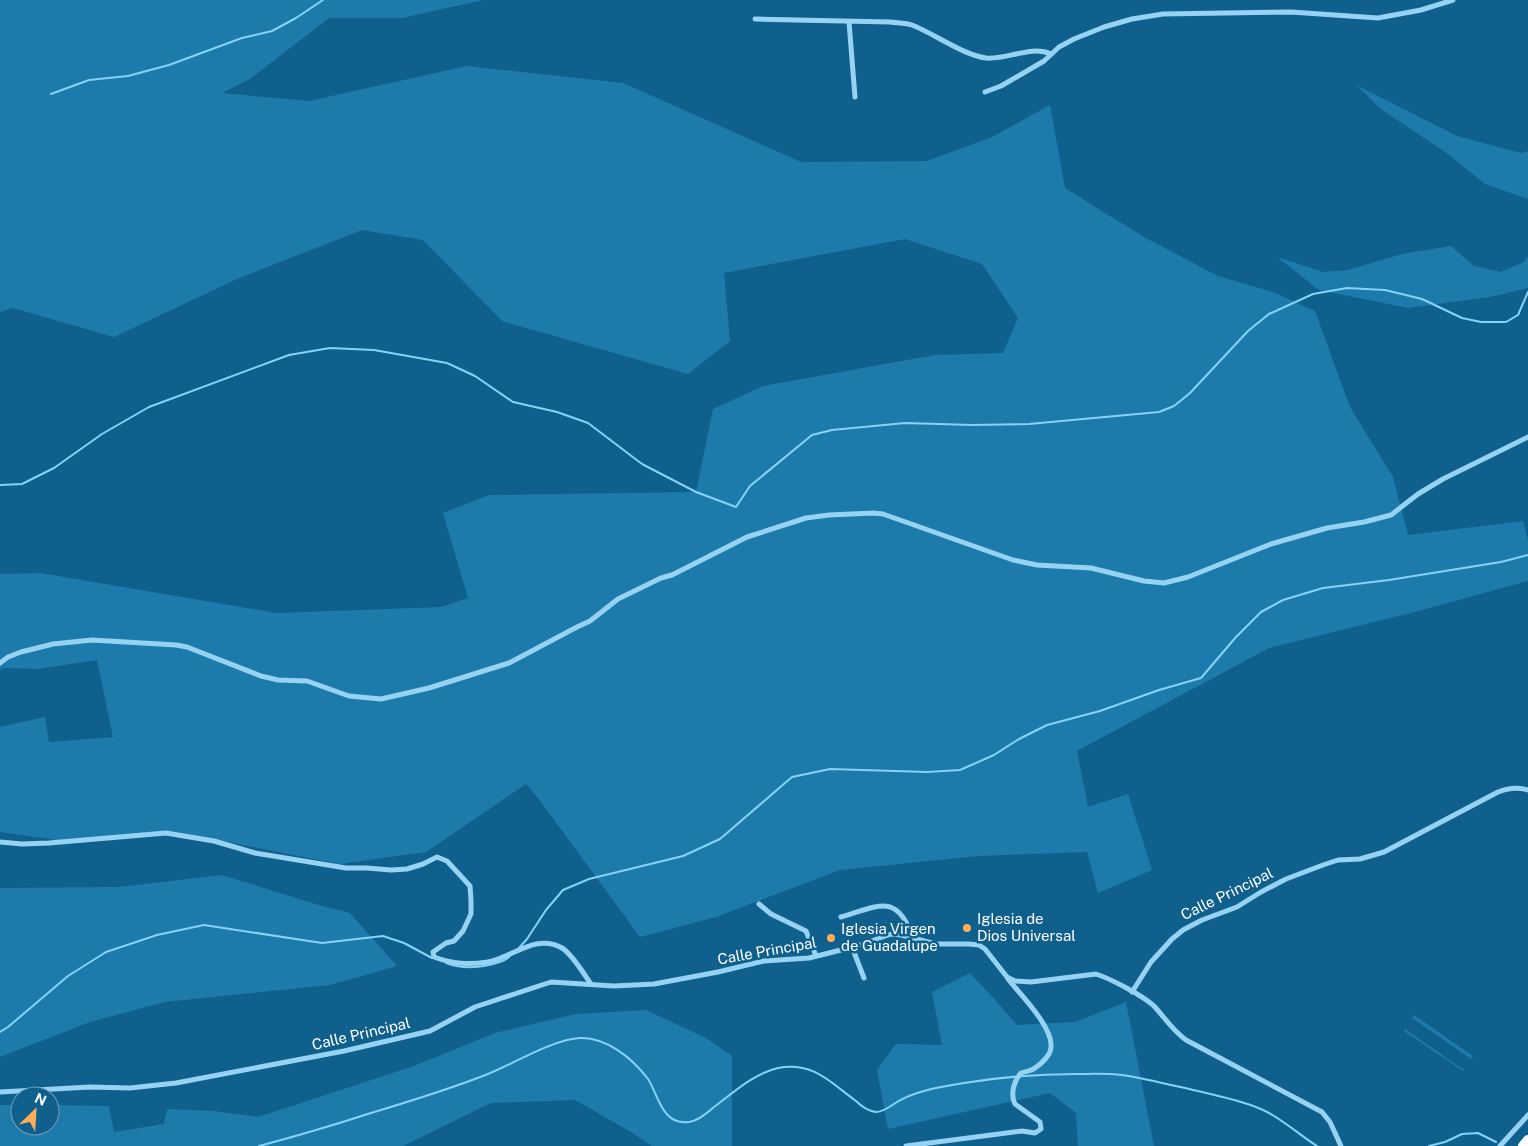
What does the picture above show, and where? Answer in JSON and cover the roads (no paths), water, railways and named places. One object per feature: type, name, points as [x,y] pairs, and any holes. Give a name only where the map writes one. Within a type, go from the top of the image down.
[{"type":"highway","points":[[1523,1146],[1528,1140]]},
{"type":"street","points":[[985,92],[1001,86],[1074,39],[1104,27],[1132,19],[1163,14],[1291,12],[1378,18],[1421,10],[1452,0]]},
{"type":"street","points":[[755,19],[890,22],[911,25],[949,44],[984,58],[1030,52],[1047,52],[1051,54]]},
{"type":"street","points":[[849,22],[855,98]]},
{"type":"street","points":[[0,663],[20,652],[53,644],[92,640],[176,645],[187,647],[261,676],[278,680],[307,681],[349,696],[381,699],[429,688],[509,663],[577,626],[590,621],[618,599],[672,575],[746,537],[806,518],[829,515],[883,514],[1012,560],[1037,565],[1091,568],[1144,582],[1164,583],[1188,577],[1271,544],[1327,528],[1392,515],[1418,494],[1443,479],[1528,437]]},
{"type":"street","name":"Calle Principal","points":[[1132,992],[1150,962],[1172,939],[1183,930],[1202,920],[1237,906],[1286,879],[1323,864],[1338,860],[1360,859],[1384,852],[1505,789],[1521,788],[1528,790]]},
{"type":"street","points":[[0,842],[22,844],[49,843],[166,833],[214,841],[255,853],[346,868],[407,869],[437,857],[447,861],[470,886],[471,914],[463,931],[454,941],[436,949],[433,952],[434,957],[456,964],[489,962],[528,945],[550,944],[563,948],[580,967],[591,984]]},
{"type":"street","points":[[759,904],[771,914],[806,932],[816,956]]},
{"type":"street","points":[[841,917],[878,906],[889,906],[901,913],[910,928],[913,938]]},
{"type":"street","name":"Calle Principal","points":[[0,1092],[90,1087],[130,1088],[176,1082],[344,1052],[430,1031],[475,1007],[551,982],[614,986],[654,984],[764,961],[816,956],[891,934],[936,944],[979,945],[985,949],[1040,1020],[1051,1040],[1051,1050],[1048,1055],[1033,1070],[1021,1073],[1014,1083],[1013,1100],[1015,1104],[1040,1122],[1041,1129],[1036,1133],[1022,1131],[906,1146]]},
{"type":"street","points":[[852,947],[864,978]]},
{"type":"street","points":[[1006,977],[1022,982],[1096,974],[1132,992],[1152,1005],[1181,1036],[1322,1112],[1330,1122],[1341,1146]]},
{"type":"street","points":[[1500,1146],[1528,1115]]},
{"type":"waterway","points":[[51,94],[89,80],[128,76],[169,65],[242,38],[272,31],[323,0]]},
{"type":"waterway","points":[[0,485],[22,484],[54,468],[102,434],[149,407],[289,355],[330,348],[374,350],[447,363],[475,376],[513,402],[557,412],[588,423],[642,464],[696,492],[736,507],[750,486],[812,435],[832,430],[905,423],[1029,424],[1159,412],[1174,406],[1190,393],[1248,331],[1269,314],[1313,294],[1347,288],[1385,290],[1422,299],[1462,318],[1481,322],[1506,322],[1518,315],[1528,292]]},
{"type":"waterway","points":[[519,948],[563,890],[589,879],[683,856],[720,839],[792,777],[830,769],[927,772],[960,770],[994,755],[1019,739],[1047,725],[1100,711],[1159,690],[1201,678],[1236,637],[1261,612],[1283,600],[1323,588],[1389,580],[1501,562],[1528,555]]},
{"type":"waterway","points":[[0,1032],[68,976],[106,952],[157,935],[204,925],[322,943],[383,936],[404,943],[432,958]]},
{"type":"waterway","points":[[446,963],[464,967],[475,967],[500,962],[510,956]]},
{"type":"waterway","points":[[259,1146],[445,1090],[488,1074],[546,1047],[570,1039],[580,1038],[600,1041],[627,1057],[648,1079],[662,1108],[673,1119],[680,1122],[689,1122],[699,1118],[752,1079],[778,1068],[801,1068],[821,1075],[863,1106],[876,1112],[921,1092],[964,1083],[1033,1075],[1110,1074],[1152,1081],[1248,1104],[1277,1118],[1317,1146]]},
{"type":"waterway","points":[[1429,1146],[1445,1142],[1462,1134],[1478,1133],[1496,1142]]},
{"type":"place","name":"Iglesia de Dios Universal","points":[[967,928]]},
{"type":"place","name":"Iglesia Virgen de Guadalupe","points":[[831,938]]}]
